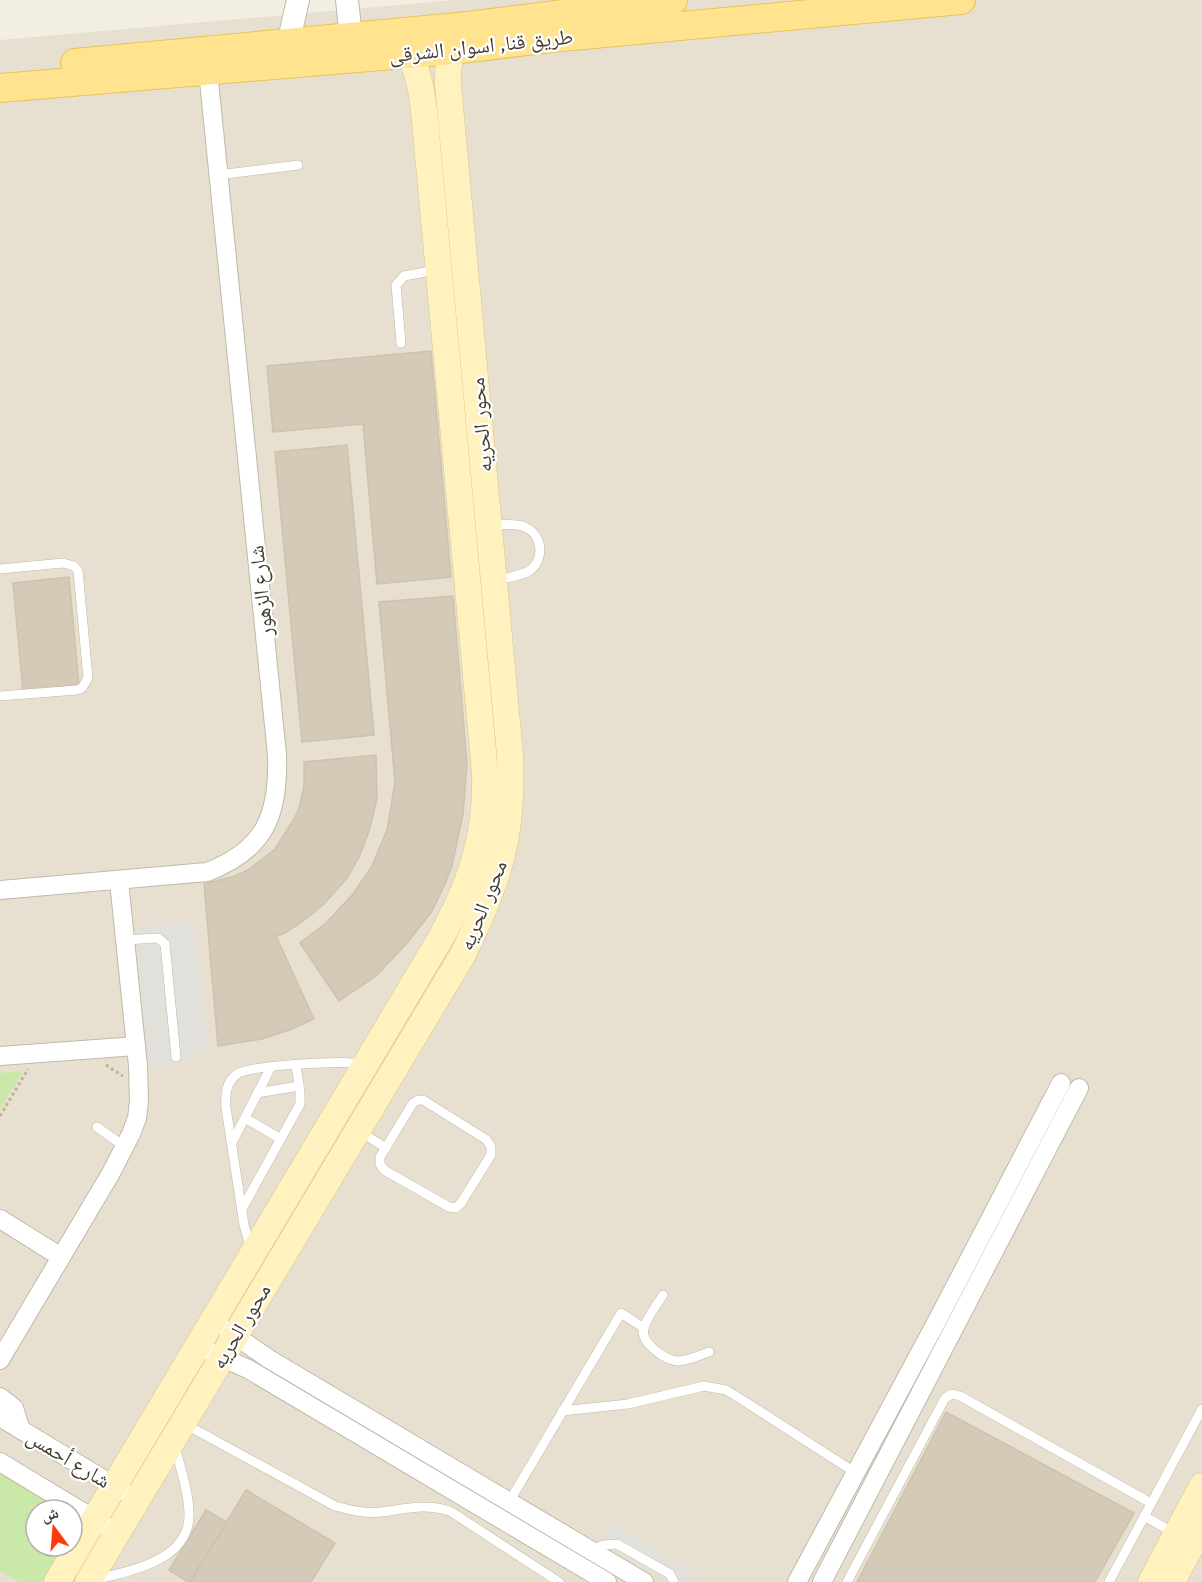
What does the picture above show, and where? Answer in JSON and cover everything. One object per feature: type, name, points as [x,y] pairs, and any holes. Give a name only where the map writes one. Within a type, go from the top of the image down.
[{"type":"main road","name":"طريق قنا, اسوان الشرقى","points":[[0,88],[208,71],[403,43],[468,26],[673,0]]},
{"type":"main road","name":"طريق قنا, اسوان الشرقى","points":[[0,70],[351,37],[453,50],[551,38],[961,0]]},
{"type":"main road","name":"محور الحريه","points":[[88,1582],[462,956],[492,893],[502,861],[508,827],[511,773],[448,85],[453,50],[468,26]]},
{"type":"main road","name":"محور الحريه","points":[[57,1582],[439,941],[473,869],[484,813],[485,773],[422,88],[403,43]]},
{"type":"main road","points":[[1172,1582],[1202,1486]]},
{"type":"main road","points":[[1151,1582],[1191,1526]]},
{"type":"street","points":[[288,44],[298,0]]},
{"type":"street","points":[[347,0],[351,37]]},
{"type":"street","name":"شارع الزهور","points":[[0,890],[207,872],[245,853],[260,837],[271,818],[278,778],[277,755],[208,71]]},
{"type":"street","points":[[0,1360],[126,1147],[137,1118],[139,1101],[136,1046],[119,881]]},
{"type":"street","points":[[0,1056],[136,1046]]},
{"type":"street","points":[[797,1582],[1061,1083]]},
{"type":"street","points":[[822,1582],[1079,1088]]},
{"type":"street","points":[[0,1219],[61,1257]]},
{"type":"street","points":[[214,1318],[228,1346],[260,1376],[607,1582]]},
{"type":"street","points":[[196,1348],[228,1346],[263,1356],[644,1582]]},
{"type":"street","points":[[0,1396],[14,1408],[21,1430]]},
{"type":"street","name":"شارع أحمس","points":[[0,1417],[137,1499]]},
{"type":"street","name":"شارع أحمس","points":[[0,1462],[117,1533]]},
{"type":"lane","points":[[218,175],[298,165]]},
{"type":"lane","points":[[401,343],[396,285],[404,276],[438,270]]},
{"type":"lane","points":[[489,525],[523,526],[536,536],[540,551],[534,566],[528,571],[494,581]]},
{"type":"lane","points":[[0,569],[63,563],[74,566],[78,571],[88,678],[82,688],[76,690],[0,696]]},
{"type":"lane","points":[[124,940],[158,938],[165,944],[177,1057]]},
{"type":"lane","points":[[252,1254],[242,1209],[226,1098],[230,1081],[244,1071],[271,1067],[342,1062],[364,1064]]},
{"type":"lane","points":[[242,1209],[300,1104],[296,1065]]},
{"type":"lane","points":[[232,1143],[271,1067]]},
{"type":"lane","points":[[257,1093],[299,1086]]},
{"type":"lane","points":[[421,1100],[487,1140],[492,1151],[461,1203],[452,1208],[384,1170],[380,1161],[386,1148],[413,1103],[421,1100]]},
{"type":"lane","points":[[244,1118],[281,1139]]},
{"type":"lane","points":[[97,1126],[126,1147]]},
{"type":"lane","points":[[357,1130],[386,1148]]},
{"type":"lane","points":[[663,1295],[644,1328],[643,1334],[649,1345],[674,1360],[684,1360],[709,1352]]},
{"type":"lane","points":[[508,1502],[621,1313],[644,1328]]},
{"type":"lane","points":[[562,1411],[628,1404],[693,1388],[715,1387],[736,1396],[856,1473]]},
{"type":"lane","points":[[847,1582],[948,1395],[960,1396],[1151,1503]]},
{"type":"lane","points":[[1109,1582],[1202,1408]]},
{"type":"lane","points":[[88,1582],[151,1562],[171,1553],[181,1542],[188,1528],[189,1514],[178,1431]]},
{"type":"lane","points":[[178,1431],[335,1506],[357,1512],[379,1512],[418,1506],[434,1506],[450,1511],[559,1582]]},
{"type":"lane","points":[[1144,1516],[1191,1526]]},
{"type":"lane","points":[[589,1550],[616,1544],[667,1572],[673,1577],[674,1582]]},
{"type":"path","points":[[100,1063],[110,1066],[125,1079]]},
{"type":"path","points":[[0,1116],[28,1067],[19,1068]]},
{"type":"shaded area","points":[[455,0],[1202,0],[1202,1582],[0,1582],[0,40]]},
{"type":"shaded area","points":[[193,921],[209,1052],[188,1054],[187,1062],[149,1066],[136,927]]},
{"type":"shaded area","points":[[612,1523],[692,1571],[686,1582],[669,1582],[600,1539]]},
{"type":"green space","points":[[23,1071],[0,1110],[0,1073]]},
{"type":"green space","points":[[0,1473],[42,1498],[24,1498],[24,1558],[55,1558],[43,1582],[19,1582],[0,1571]]},
{"type":"building","points":[[431,351],[451,577],[377,584],[363,424],[273,432],[267,366]]},
{"type":"building","points":[[347,445],[374,735],[302,742],[275,452]]},
{"type":"building","points":[[69,577],[79,685],[23,691],[13,583]]},
{"type":"building","points":[[453,596],[467,764],[463,814],[452,866],[432,911],[408,942],[376,976],[339,1001],[300,943],[326,923],[353,894],[372,866],[387,830],[395,782],[379,602]]},
{"type":"building","points":[[376,755],[377,799],[369,831],[359,857],[347,878],[324,904],[302,922],[276,936],[314,1019],[262,1039],[218,1046],[204,884],[248,870],[275,849],[299,808],[304,786],[304,762]]},
{"type":"building","points":[[946,1412],[1134,1513],[1095,1582],[857,1582]]},
{"type":"building","points":[[246,1490],[335,1543],[311,1582],[190,1582]]},
{"type":"building","points":[[206,1510],[227,1522],[188,1582],[169,1570]]}]
